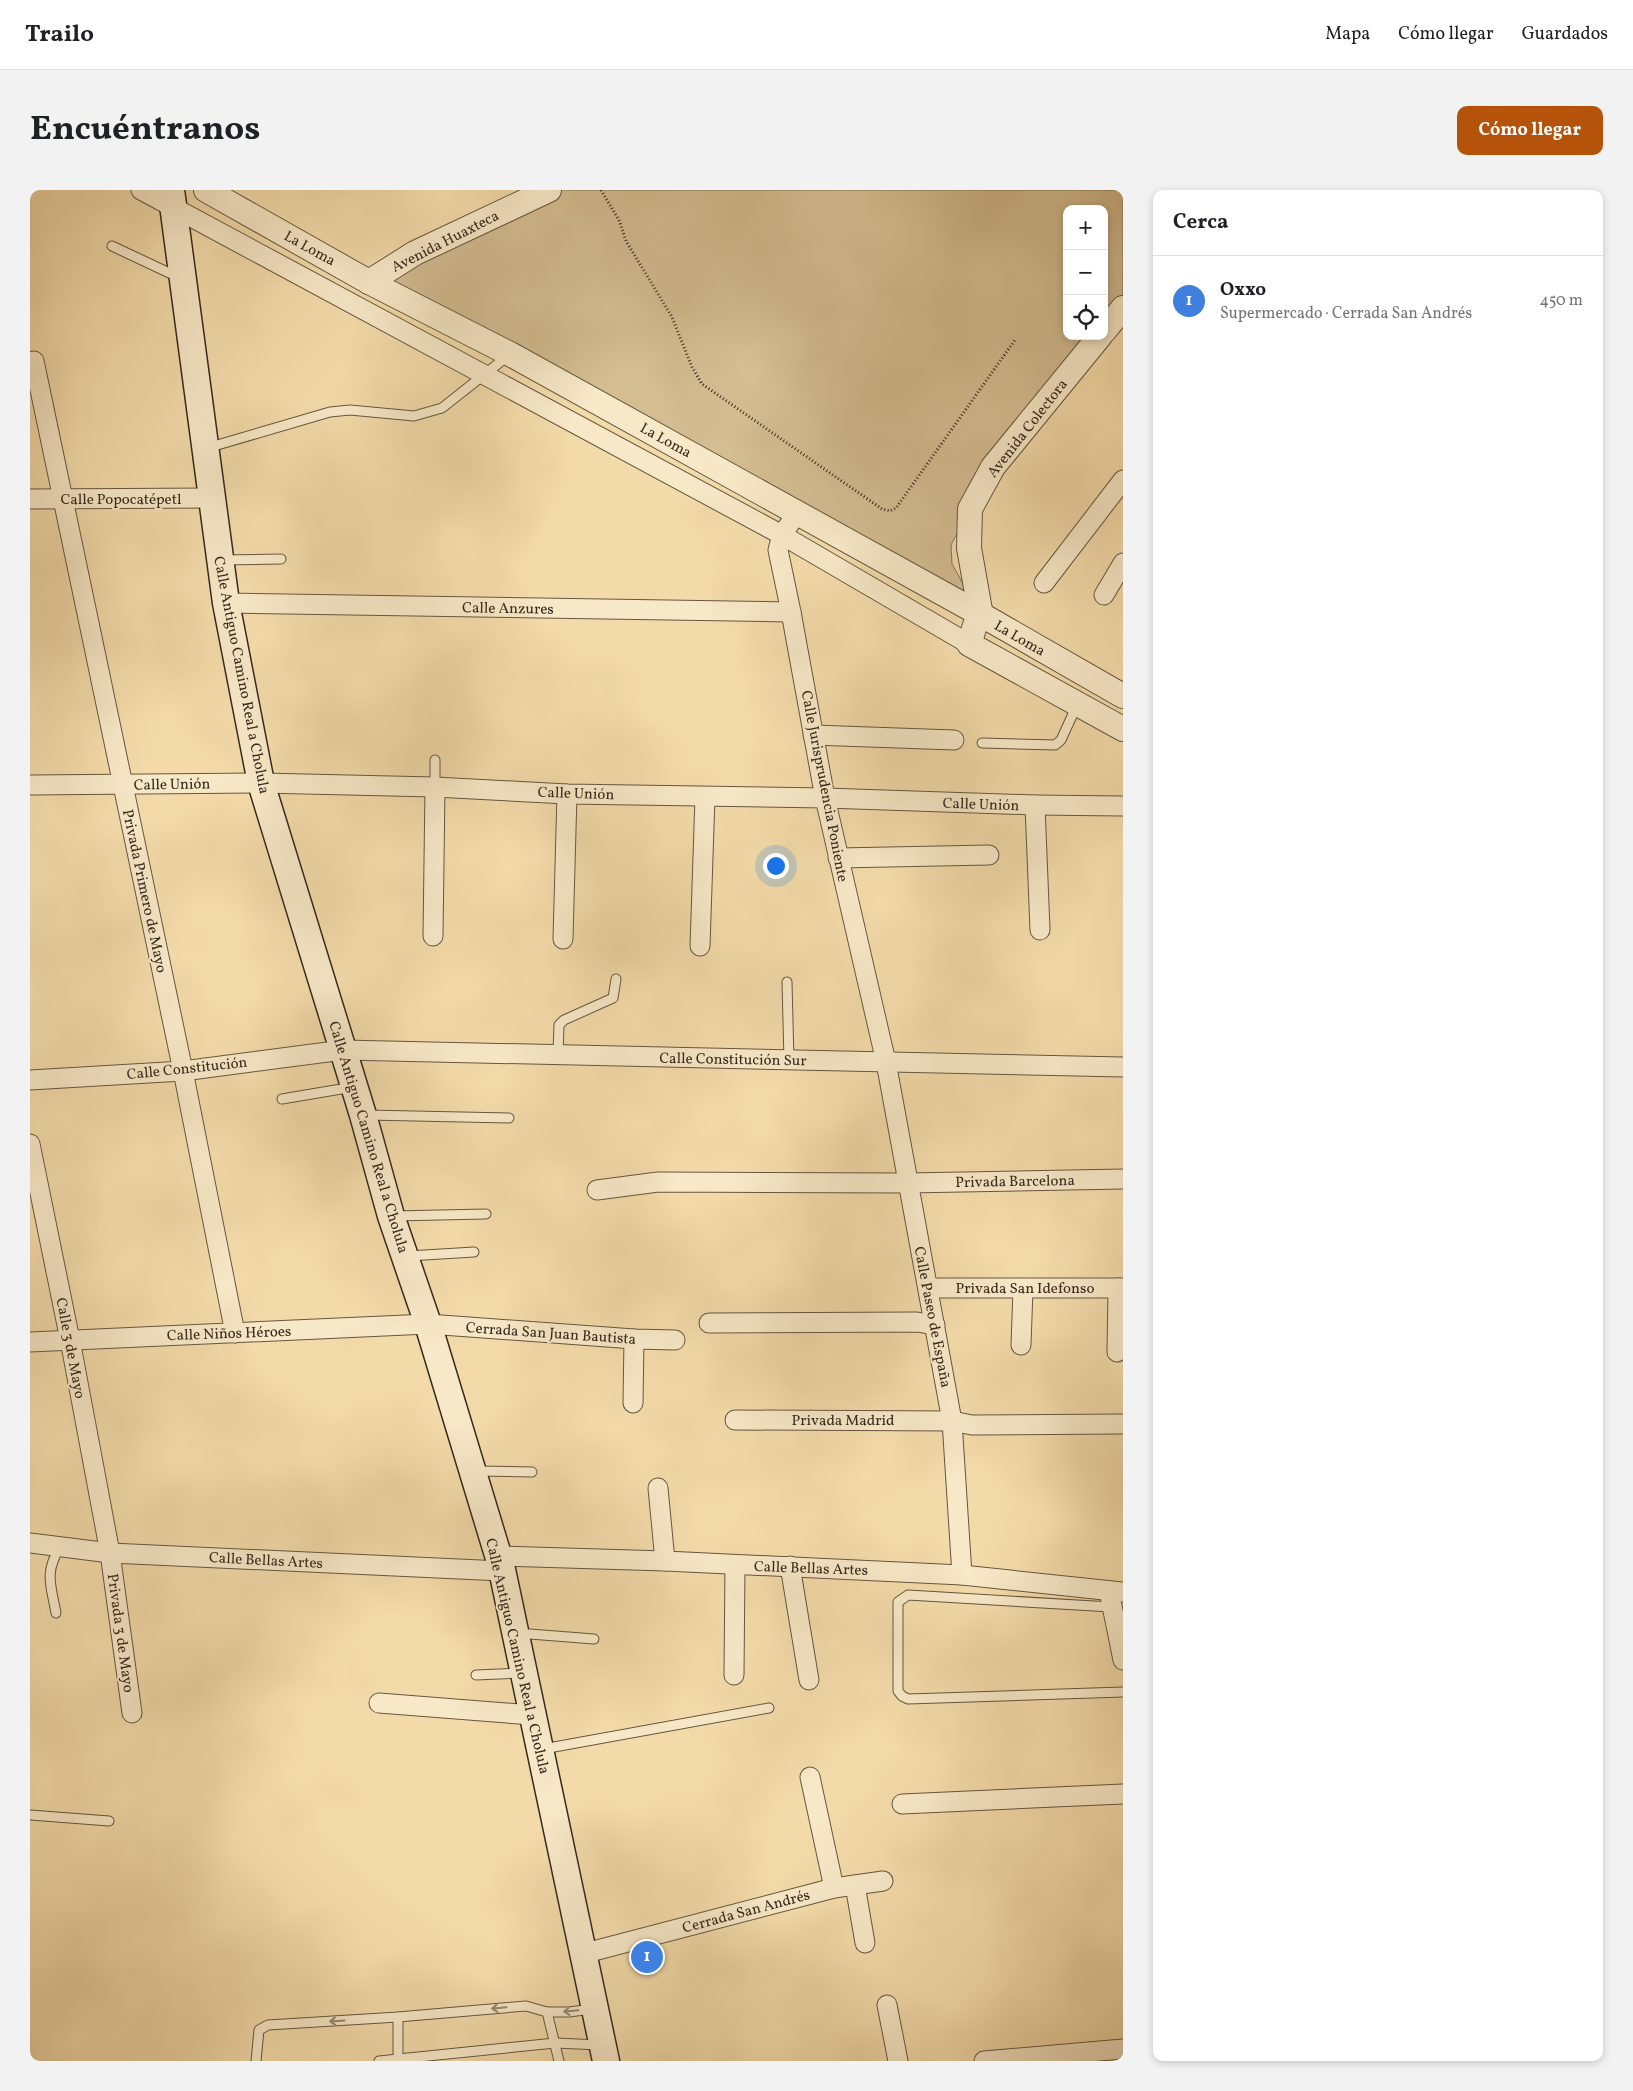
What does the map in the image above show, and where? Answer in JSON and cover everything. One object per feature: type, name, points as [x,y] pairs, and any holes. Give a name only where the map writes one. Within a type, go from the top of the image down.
[{"type":"main road","name":"Calle Antiguo Camino Real a Cholula","points":[[172,198],[226,603],[261,783],[363,1115],[391,1216],[428,1324],[500,1564],[604,2053]]},
{"type":"street","points":[[141,190],[172,198],[486,375],[782,535],[969,644],[1123,729]]},
{"type":"street","name":"Avenida Huaxteca","points":[[369,282],[415,253],[549,190]]},
{"type":"street","name":"La Loma","points":[[213,192],[369,282],[510,354],[980,614],[1123,696]]},
{"type":"street","points":[[1108,326],[1123,308]]},
{"type":"street","name":"Avenida Colectora","points":[[969,644],[980,614],[969,548],[970,509],[993,468],[1097,340]]},
{"type":"street","name":"Privada Primero de Mayo","points":[[34,361],[183,1071],[235,1333]]},
{"type":"street","points":[[1044,583],[1123,480]]},
{"type":"street","name":"Calle Popocatépetl","points":[[30,499],[211,498]]},
{"type":"street","name":"Calle Jurisprudencia Poniente","points":[[797,513],[782,535],[778,550],[825,798],[886,1062]]},
{"type":"street","points":[[1104,595],[1123,563]]},
{"type":"street","name":"Calle Anzures","points":[[226,603],[791,612]]},
{"type":"street","points":[[813,735],[954,740]]},
{"type":"street","name":"Calle Unión","points":[[30,785],[261,783],[435,787],[567,794],[825,798],[1034,806],[1123,806]]},
{"type":"street","points":[[433,936],[435,787]]},
{"type":"street","points":[[562,939],[567,794]]},
{"type":"street","points":[[700,946],[705,797]]},
{"type":"street","points":[[1034,806],[1040,930]]},
{"type":"street","points":[[838,858],[989,855]]},
{"type":"street","name":"Calle Constitución Sur","points":[[343,1050],[1123,1067]]},
{"type":"street","name":"Calle Constitución","points":[[30,1080],[183,1071],[343,1050]]},
{"type":"street","name":"Calle Paseo de España","points":[[886,1062],[952,1420],[962,1575]]},
{"type":"street","name":"Calle 3 de Mayo","points":[[30,1144],[35,1200],[70,1340],[110,1553]]},
{"type":"street","name":"Privada Barcelona","points":[[597,1190],[658,1182],[907,1183],[1123,1180]]},
{"type":"street","name":"Privada San Idefonso","points":[[928,1288],[1120,1288]]},
{"type":"street","points":[[1117,1352],[1120,1288]]},
{"type":"street","points":[[1021,1345],[1023,1289]]},
{"type":"street","points":[[709,1323],[917,1322],[935,1325]]},
{"type":"street","name":"Calle Niños Héroes","points":[[30,1342],[428,1324]]},
{"type":"street","name":"Cerrada San Juan Bautista","points":[[428,1324],[634,1339],[675,1340]]},
{"type":"street","points":[[633,1403],[634,1339]]},
{"type":"street","name":"Privada Madrid","points":[[735,1420],[952,1420],[972,1425],[1123,1424]]},
{"type":"street","points":[[658,1488],[665,1561]]},
{"type":"street","name":"Calle Bellas Artes","points":[[30,1542],[110,1553],[500,1564],[665,1561],[790,1566],[962,1575],[1114,1597]]},
{"type":"street","name":"Privada 3 de Mayo","points":[[110,1553],[132,1713]]},
{"type":"street","points":[[734,1674],[735,1565]]},
{"type":"street","points":[[790,1566],[808,1680]]},
{"type":"street","points":[[1114,1597],[1123,1660]]},
{"type":"street","points":[[379,1703],[532,1715]]},
{"type":"street","points":[[810,1777],[834,1888]]},
{"type":"street","points":[[902,1804],[1123,1794]]},
{"type":"street","name":"Cerrada San Andrés","points":[[582,1954],[834,1888],[883,1881]]},
{"type":"street","points":[[855,1885],[865,1943]]},
{"type":"street","points":[[887,2005],[898,2061]]},
{"type":"street","points":[[984,2061],[1123,2049]]},
{"type":"lane","points":[[112,246],[182,279]]},
{"type":"lane","points":[[205,448],[330,412],[350,410],[414,416],[442,408],[486,375],[510,354]]},
{"type":"lane","points":[[220,560],[282,559]]},
{"type":"lane","points":[[982,743],[1055,745],[1061,740],[1078,704]]},
{"type":"lane","points":[[435,760],[435,787]]},
{"type":"lane","points":[[558,1055],[559,1025],[564,1020],[613,998],[616,980]]},
{"type":"lane","points":[[787,982],[789,1061]]},
{"type":"lane","points":[[282,1099],[354,1087]]},
{"type":"lane","points":[[363,1115],[509,1118]]},
{"type":"lane","points":[[391,1216],[486,1214]]},
{"type":"lane","points":[[405,1256],[474,1252]]},
{"type":"lane","points":[[472,1470],[532,1472]]},
{"type":"lane","points":[[56,1613],[49,1570],[60,1546]]},
{"type":"lane","points":[[1114,1597],[908,1594],[898,1602],[898,1690],[902,1696],[908,1699],[1123,1692]]},
{"type":"lane","points":[[515,1633],[594,1639]]},
{"type":"lane","points":[[476,1675],[524,1673]]},
{"type":"lane","points":[[539,1749],[769,1708]]},
{"type":"lane","points":[[30,1815],[108,1821]]},
{"type":"lane","points":[[256,2061],[259,2030],[268,2025],[398,2017],[526,2006],[547,2012],[569,2012],[594,2008]]},
{"type":"lane","points":[[547,2012],[559,2061]]},
{"type":"lane","points":[[398,2017],[398,2060]]},
{"type":"lane","points":[[379,2061],[555,2043],[604,2053]]},
{"type":"path","points":[[601,190],[619,220],[626,241],[672,317],[692,367],[702,384],[882,509],[890,511],[896,508],[1015,340]]},
{"type":"shaded area","points":[[549,190],[1123,190],[1123,308],[1108,326],[1108,205],[1063,205],[1063,340],[1097,340],[970,509],[951,545],[952,564],[980,614],[369,282]]},
{"type":"place","name":"Oxxo","points":[[647,1957]]}]
